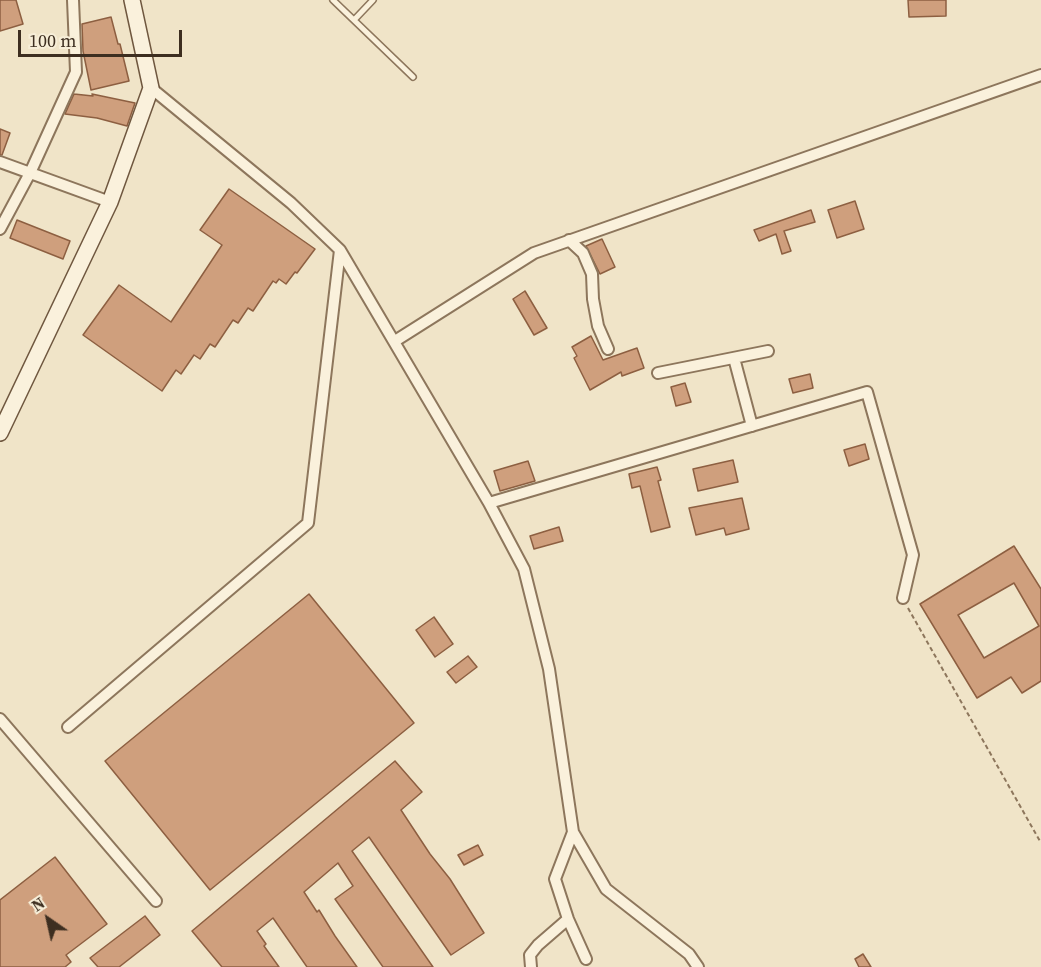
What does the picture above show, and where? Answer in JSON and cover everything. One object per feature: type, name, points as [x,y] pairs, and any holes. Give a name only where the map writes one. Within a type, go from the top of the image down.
[{"type":"main road","points":[[0,432],[110,202],[151,88],[132,0]]},
{"type":"street","points":[[0,229],[30,173],[76,72],[73,0]]},
{"type":"street","points":[[395,341],[534,253],[1041,75]]},
{"type":"street","points":[[151,88],[291,202],[340,250],[489,503],[524,569],[549,669],[573,832],[606,889],[689,954],[698,967]]},
{"type":"street","points":[[0,162],[110,202]]},
{"type":"street","points":[[569,240],[583,253],[592,274],[596,317],[608,349]]},
{"type":"street","points":[[68,727],[308,524],[340,250]]},
{"type":"street","points":[[658,373],[768,351]]},
{"type":"street","points":[[734,358],[752,426]]},
{"type":"street","points":[[489,503],[867,392],[913,555],[903,598]]},
{"type":"street","points":[[0,719],[156,901]]},
{"type":"street","points":[[573,832],[555,879],[568,919],[586,959]]},
{"type":"street","points":[[531,967],[530,955],[568,919]]},
{"type":"lane","points":[[333,0],[413,77]]},
{"type":"lane","points":[[354,20],[373,0]]},
{"type":"path","points":[[903,598],[1041,843]]},
{"type":"building","points":[[0,0],[16,0],[23,24],[0,31]]},
{"type":"building","points":[[908,0],[946,0],[946,16],[909,17]]},
{"type":"building","points":[[111,17],[129,81],[91,90],[83,51],[82,24]]},
{"type":"building","points":[[74,94],[93,96],[92,94],[135,103],[127,126],[97,118],[65,114]]},
{"type":"building","points":[[0,129],[10,133],[2,155],[0,155]]},
{"type":"building","points":[[229,189],[315,249],[286,284],[279,279],[276,283],[273,281],[253,311],[248,308],[238,323],[233,320],[215,347],[210,344],[200,359],[194,355],[181,374],[176,370],[162,391],[83,335],[119,285],[171,322],[222,245],[200,230]]},
{"type":"building","points":[[855,201],[864,229],[837,238],[828,210]]},
{"type":"building","points":[[811,210],[815,222],[784,231],[791,251],[782,254],[776,234],[759,241],[754,230]]},
{"type":"building","points":[[17,220],[70,241],[63,259],[10,238]]},
{"type":"building","points":[[602,239],[615,267],[600,274],[586,246]]},
{"type":"building","points":[[525,291],[547,328],[534,335],[513,299]]},
{"type":"building","points":[[591,336],[603,360],[637,348],[644,368],[622,376],[621,372],[590,390],[574,358],[577,356],[572,347]]},
{"type":"building","points":[[810,374],[813,388],[793,393],[789,379]]},
{"type":"building","points":[[685,383],[691,402],[676,406],[671,387]]},
{"type":"building","points":[[865,444],[869,459],[849,466],[844,450]]},
{"type":"building","points":[[733,460],[738,482],[698,491],[693,469]]},
{"type":"building","points":[[528,461],[535,481],[500,491],[494,471]]},
{"type":"building","points":[[657,467],[661,480],[658,481],[670,527],[651,532],[640,486],[632,488],[629,474]]},
{"type":"building","points":[[742,498],[749,529],[726,535],[724,528],[696,535],[689,508]]},
{"type":"building","points":[[559,527],[563,541],[534,549],[530,536]]},
{"type":"building","points":[[1014,546],[1041,589],[1041,681],[1022,693],[1011,677],[977,698],[920,604]],"holes":[[[1014,583],[1039,626],[984,658],[958,615]]]},
{"type":"building","points":[[309,594],[414,723],[210,890],[105,761]]},
{"type":"building","points":[[434,617],[453,644],[435,657],[416,630]]},
{"type":"building","points":[[468,656],[477,667],[456,683],[447,672]]},
{"type":"building","points":[[395,761],[422,792],[401,810],[430,854],[450,879],[484,933],[451,955],[369,837],[352,851],[433,967],[383,967],[335,899],[353,886],[338,863],[304,892],[317,912],[319,910],[357,967],[307,967],[273,918],[257,931],[266,944],[264,946],[279,967],[222,967],[192,931]]},
{"type":"building","points":[[478,845],[483,855],[464,865],[458,855]]},
{"type":"building","points":[[55,857],[107,924],[66,955],[71,962],[65,967],[0,967],[0,900]]},
{"type":"building","points":[[145,916],[160,935],[119,967],[98,967],[90,958]]},
{"type":"building","points":[[863,954],[871,967],[859,967],[855,959]]}]
